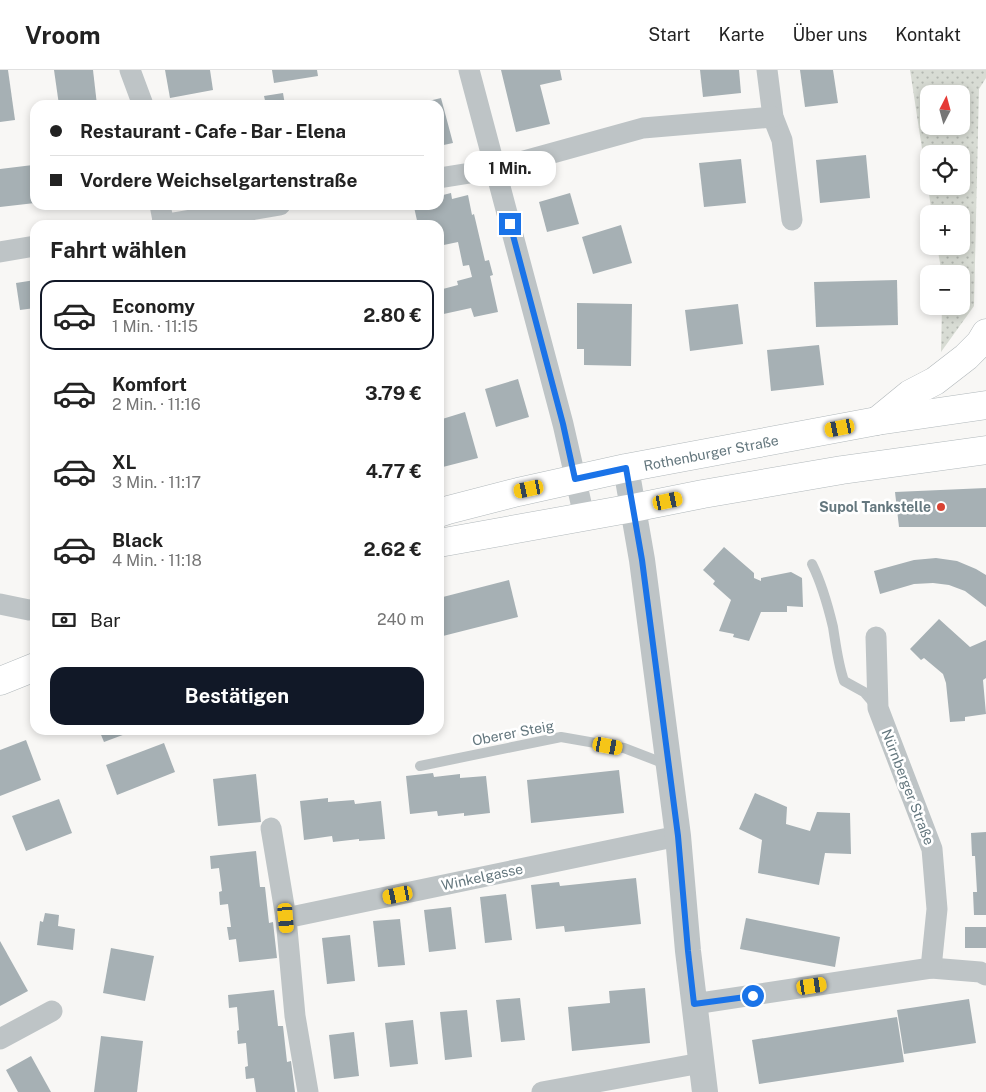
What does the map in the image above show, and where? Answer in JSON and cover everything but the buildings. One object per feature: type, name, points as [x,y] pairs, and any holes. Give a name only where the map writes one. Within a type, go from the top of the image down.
[{"type":"main road","points":[[877,421],[910,394],[935,381],[966,358],[986,334]]},
{"type":"main road","name":"Rothenburger Straße","points":[[444,511],[518,492],[626,468],[877,421],[986,405]]},
{"type":"main road","points":[[444,542],[842,470],[986,450]]},
{"type":"main road","points":[[0,681],[30,669]]},
{"type":"street","points":[[130,70],[141,100]]},
{"type":"street","points":[[469,70],[563,424],[584,516]]},
{"type":"street","points":[[767,70],[773,117],[782,140],[792,220]]},
{"type":"street","points":[[444,177],[495,169],[643,128],[773,117]]},
{"type":"street","points":[[192,220],[251,210]]},
{"type":"street","points":[[0,252],[30,247]]},
{"type":"street","points":[[626,468],[642,560],[678,836],[688,951],[705,1092]]},
{"type":"street","points":[[0,604],[30,610]]},
{"type":"street","name":"Nürnberger Straße","points":[[876,637],[878,708],[932,849],[937,909],[931,968]]},
{"type":"street","points":[[271,828],[286,918],[295,1016],[308,1092]]},
{"type":"street","name":"Winkelgasse","points":[[286,918],[678,836]]},
{"type":"street","points":[[694,1004],[931,968],[980,972],[986,975]]},
{"type":"street","points":[[0,1039],[52,1011]]},
{"type":"street","points":[[542,1092],[701,1063]]},
{"type":"lane","points":[[812,564],[820,581],[844,681],[864,692],[878,708]]},
{"type":"lane","name":"Oberer Steig","points":[[420,766],[561,737],[624,748],[669,765]]},
{"type":"shaded area","points":[[910,70],[986,70],[986,78],[979,89],[974,306],[970,312],[970,265],[940,265],[939,255],[970,255],[970,205],[931,205],[929,195],[970,195],[970,145],[921,145]]},
{"type":"shaded area","points":[[942,315],[968,315],[941,352]]},
{"type":"place","name":"Supol Tankstelle","points":[[941,507]]},
{"type":"route","points":[[510,224],[563,424],[575,479],[626,468],[642,560],[678,836],[694,1004],[753,996]]}]
